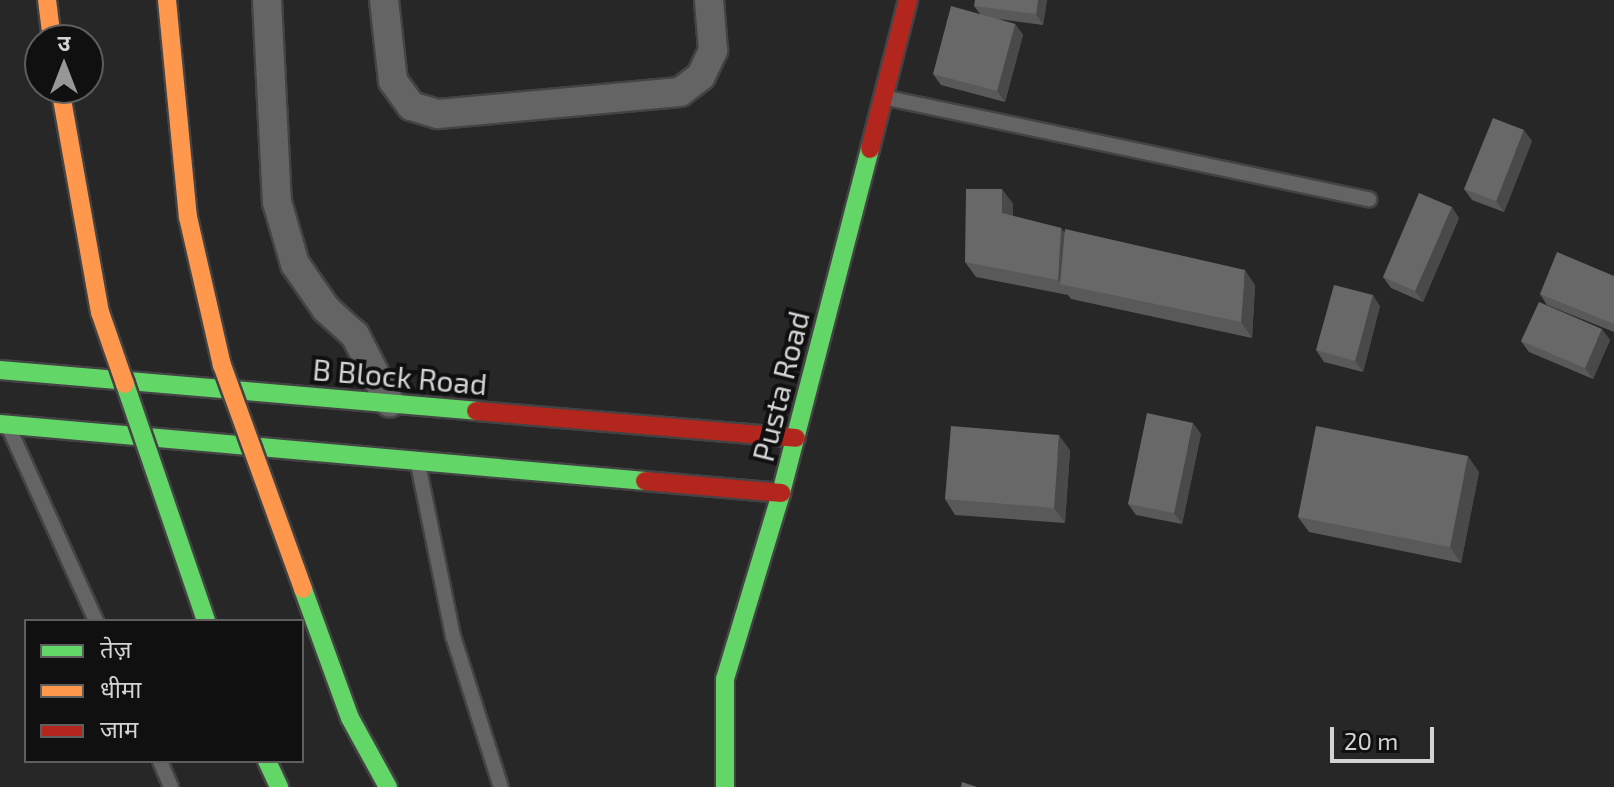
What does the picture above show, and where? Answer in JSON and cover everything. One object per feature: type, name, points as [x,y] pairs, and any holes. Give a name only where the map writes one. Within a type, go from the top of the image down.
[{"type":"street","points":[[47,0],[50,24]]},
{"type":"street","points":[[167,0],[188,217],[222,365],[350,718],[388,787]]},
{"type":"street","points":[[267,0],[277,202],[295,264],[326,309],[355,335],[390,403]]},
{"type":"street","points":[[384,0],[393,81],[411,106],[438,114],[680,92],[701,76],[713,50],[709,0]]},
{"type":"street","name":"Pusta Road","points":[[725,787],[725,679],[796,438],[908,0]]},
{"type":"street","points":[[63,104],[100,312],[205,619]]},
{"type":"street","name":"B Block Road","points":[[0,370],[796,438]]},
{"type":"street","points":[[4,424],[781,493]]},
{"type":"street","points":[[268,763],[279,787]]},
{"type":"lane","points":[[883,97],[1369,199]]},
{"type":"lane","points":[[4,424],[95,619]]},
{"type":"lane","points":[[418,460],[453,636],[501,787]]},
{"type":"lane","points":[[161,763],[171,787]]},
{"type":"building","points":[[975,0],[1038,0],[1036,14],[974,6]]},
{"type":"building","points":[[951,6],[1015,24],[997,91],[933,74]]},
{"type":"building","points":[[1493,118],[1524,130],[1496,201],[1464,189]]},
{"type":"building","points":[[966,189],[1002,189],[1002,213],[1061,228],[1058,280],[965,262]]},
{"type":"building","points":[[1419,193],[1452,207],[1415,291],[1383,277]]},
{"type":"building","points":[[1065,229],[1245,270],[1241,322],[1060,284]]},
{"type":"building","points":[[1557,252],[1614,276],[1614,324],[1540,294]]},
{"type":"building","points":[[1334,285],[1373,295],[1355,361],[1316,350]]},
{"type":"building","points":[[1539,302],[1602,329],[1585,368],[1521,341]]},
{"type":"building","points":[[1147,413],[1193,423],[1174,513],[1128,504]]},
{"type":"building","points":[[951,426],[1059,435],[1054,508],[945,499]]},
{"type":"building","points":[[1316,426],[1468,456],[1450,547],[1298,517]]},
{"type":"traffic: fast","points":[[725,787],[725,679],[781,493],[870,149]]},
{"type":"traffic: fast","points":[[0,370],[476,411]]},
{"type":"traffic: fast","points":[[125,384],[205,619]]},
{"type":"traffic: fast","points":[[0,424],[645,481]]},
{"type":"traffic: fast","points":[[303,589],[350,718],[388,787]]},
{"type":"traffic: fast","points":[[268,763],[279,787]]},
{"type":"traffic: slow","points":[[47,0],[50,24]]},
{"type":"traffic: slow","points":[[167,0],[188,217],[222,365],[303,589]]},
{"type":"traffic: slow","points":[[63,104],[100,312],[125,384]]},
{"type":"traffic: jam","points":[[870,149],[908,0]]},
{"type":"traffic: jam","points":[[476,411],[796,438]]},
{"type":"traffic: jam","points":[[645,481],[781,493]]}]
